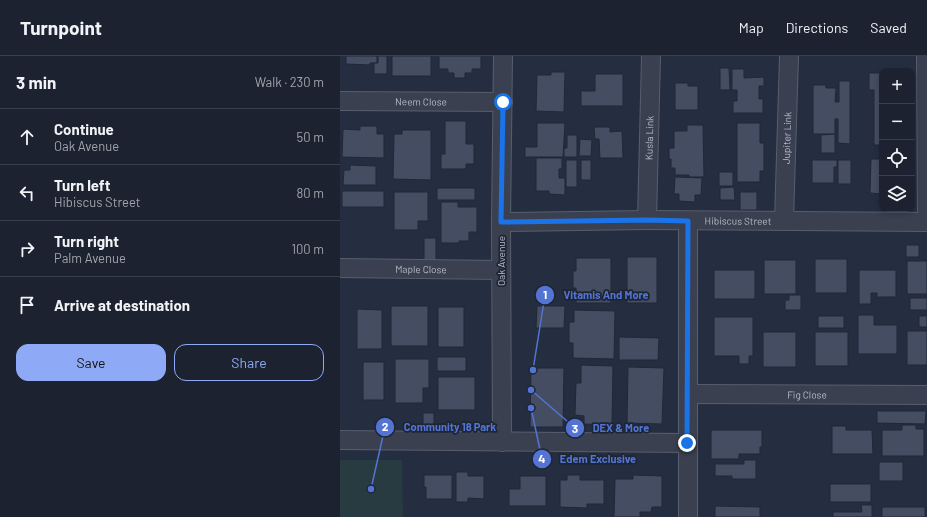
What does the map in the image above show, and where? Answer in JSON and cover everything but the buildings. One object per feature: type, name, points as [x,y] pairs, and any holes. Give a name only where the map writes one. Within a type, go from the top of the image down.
[{"type":"street","name":"Oak Avenue","points":[[502,442],[501,222],[504,56]]},
{"type":"street","name":"Kusla Link","points":[[647,220],[651,56]]},
{"type":"street","name":"Jupiter Link","points":[[784,221],[789,56]]},
{"type":"street","points":[[926,56],[927,222]]},
{"type":"street","name":"Neem Close","points":[[340,101],[503,102]]},
{"type":"street","name":"Hibiscus Street","points":[[501,222],[647,220],[927,222]]},
{"type":"street","points":[[688,221],[688,517]]},
{"type":"street","name":"Maple Close","points":[[340,268],[501,270]]},
{"type":"street","name":"Fig Close","points":[[688,394],[927,395]]},
{"type":"street","points":[[340,440],[687,443]]},
{"type":"shaded area","points":[[340,460],[402,460],[403,517],[340,517]]},
{"type":"place","name":"Vitamis And More","points":[[533,370]]},
{"type":"place","name":"DEX & More","points":[[531,390]]},
{"type":"place","name":"Edem Exclusive","points":[[531,408]]},
{"type":"place","name":"Community 18 Park","points":[[371,489]]},
{"type":"route","points":[[503,102],[501,222],[647,220],[688,221],[687,443]]}]
